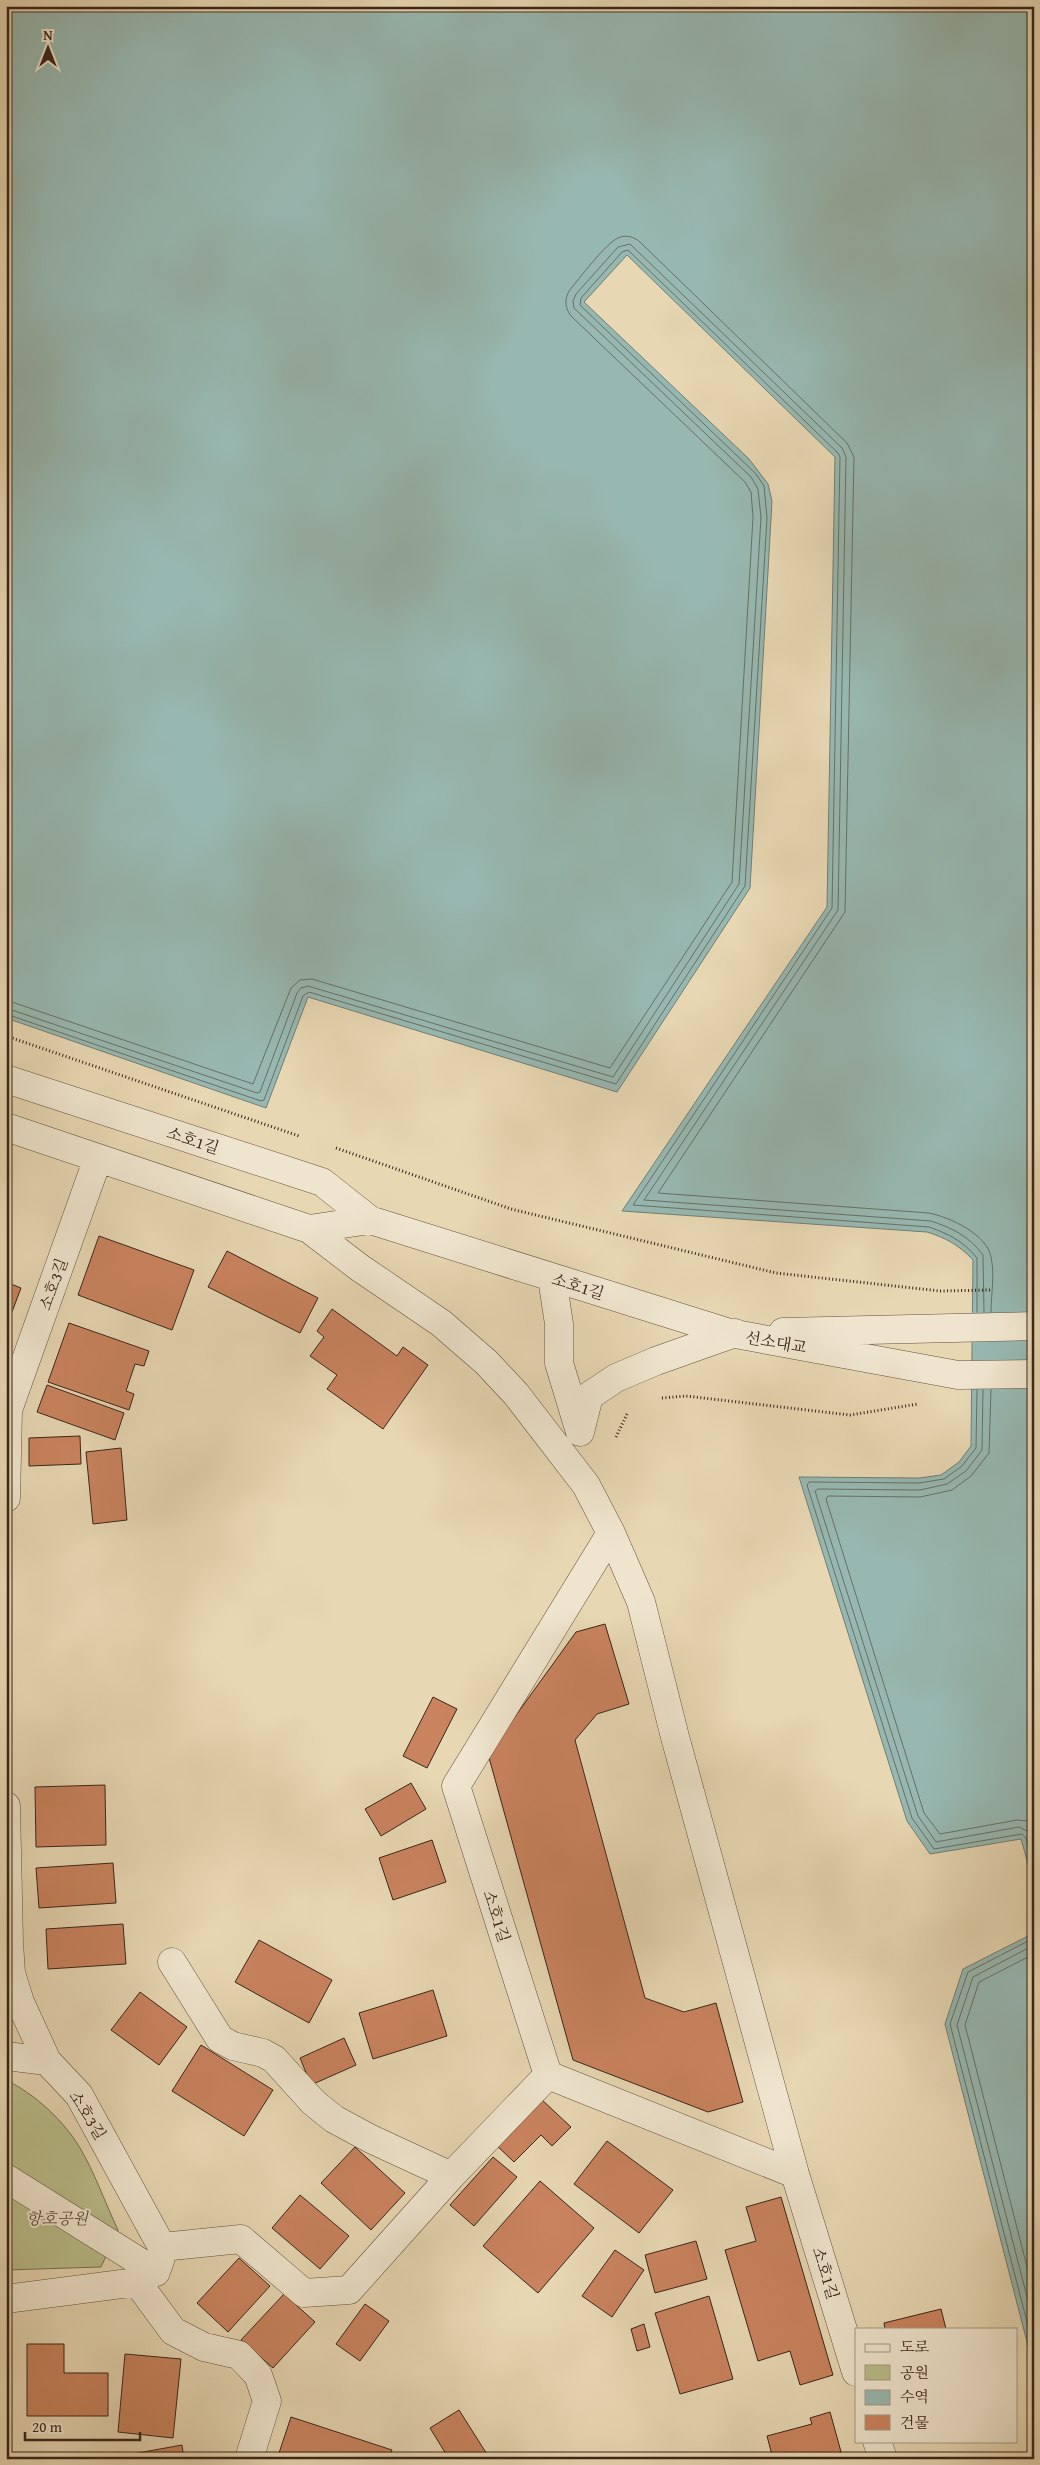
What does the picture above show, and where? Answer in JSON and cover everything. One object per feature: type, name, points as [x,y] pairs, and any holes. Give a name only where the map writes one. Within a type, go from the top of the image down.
[{"type":"street","name":"소호1길","points":[[6,1079],[322,1182],[370,1220],[730,1333]]},
{"type":"street","name":"소호1길","points":[[6,1127],[309,1229],[370,1220]]},
{"type":"street","name":"소호3길","points":[[6,1498],[7,1409],[98,1158]]},
{"type":"street","points":[[309,1229],[360,1268],[441,1322],[486,1362],[516,1394],[586,1485]]},
{"type":"street","points":[[552,1278],[559,1324],[559,1363],[580,1432],[586,1485]]},
{"type":"street","name":"선소대교","points":[[730,1333],[1034,1326]]},
{"type":"street","points":[[580,1432],[589,1396],[624,1375],[730,1333]]},
{"type":"street","name":"선소대교","points":[[730,1333],[958,1375],[1034,1374]]},
{"type":"street","name":"소호1길","points":[[586,1485],[611,1533],[641,1602],[675,1737],[795,2174],[855,2369]]},
{"type":"street","name":"소호1길","points":[[548,2075],[456,1786],[611,1533]]},
{"type":"street","name":"소호3길","points":[[6,1806],[12,1973],[20,2002],[47,2061],[79,2095],[152,2267],[173,2331],[204,2347],[239,2355],[258,2375],[267,2402],[249,2459]]},
{"type":"street","points":[[172,1962],[220,2040],[232,2046],[274,2058],[313,2102],[334,2119],[371,2139],[451,2176]]},
{"type":"street","points":[[6,2056],[47,2061]]},
{"type":"street","points":[[6,2299],[152,2267],[241,2239],[304,2293],[348,2290],[451,2176],[548,2075],[795,2174]]},
{"type":"street","points":[[6,2178],[152,2267]]},
{"type":"street","points":[[878,2442],[883,2459]]},
{"type":"path","points":[[6,1036],[306,1138]]},
{"type":"path","points":[[334,1148],[511,1209],[776,1273],[940,1291],[996,1290]]},
{"type":"path","points":[[660,1398],[686,1396],[850,1415],[926,1403]]},
{"type":"path","points":[[614,1440],[630,1408]]},
{"type":"green space","name":"항호공원","points":[[6,2080],[28,2093],[48,2109],[66,2128],[85,2158],[118,2230],[101,2267],[6,2270]]},
{"type":"water","points":[[6,6],[1034,6],[1034,1885],[1021,1839],[930,1854],[907,1821],[799,1477],[919,1478],[941,1475],[959,1462],[971,1446],[973,1260],[952,1243],[927,1232],[622,1211],[827,907],[835,457],[627,255],[584,302],[749,459],[768,484],[772,501],[750,888],[617,1092],[308,997],[266,1108],[6,1018]]},
{"type":"water","points":[[1034,1933],[1034,2369],[945,2024],[963,1969]]},
{"type":"building","points":[[99,1236],[194,1270],[172,1330],[78,1295]]},
{"type":"building","points":[[227,1251],[318,1298],[300,1333],[208,1287]]},
{"type":"building","points":[[6,1282],[21,1288],[6,1328]]},
{"type":"building","points":[[332,1309],[397,1356],[403,1347],[428,1365],[383,1429],[327,1389],[337,1375],[310,1356],[324,1337],[317,1331]]},
{"type":"building","points":[[69,1323],[149,1351],[144,1366],[135,1364],[126,1391],[134,1394],[129,1410],[48,1382]]},
{"type":"building","points":[[47,1385],[124,1413],[115,1440],[37,1412]]},
{"type":"building","points":[[80,1436],[81,1464],[29,1466],[29,1438]]},
{"type":"building","points":[[121,1448],[127,1520],[93,1524],[86,1452]]},
{"type":"building","points":[[605,1624],[629,1704],[597,1714],[575,1740],[645,1998],[684,2012],[716,2003],[743,2102],[708,2112],[573,2060],[488,1754],[576,1632]]},
{"type":"building","points":[[433,1697],[457,1709],[427,1768],[403,1756]]},
{"type":"building","points":[[411,1783],[426,1809],[381,1836],[365,1809]]},
{"type":"building","points":[[105,1785],[106,1845],[36,1847],[35,1787]]},
{"type":"building","points":[[432,1840],[446,1882],[393,1900],[379,1858]]},
{"type":"building","points":[[113,1863],[116,1903],[39,1908],[36,1868]]},
{"type":"building","points":[[123,1924],[126,1964],[48,1969],[46,1929]]},
{"type":"building","points":[[259,1940],[332,1980],[309,2023],[235,1982]]},
{"type":"building","points":[[433,1990],[447,2036],[373,2059],[359,2013]]},
{"type":"building","points":[[140,1992],[187,2027],[159,2065],[111,2030]]},
{"type":"building","points":[[344,2038],[356,2065],[311,2085],[300,2058]]},
{"type":"building","points":[[201,2045],[273,2090],[244,2136],[172,2091]]},
{"type":"building","points":[[540,2098],[571,2127],[552,2146],[541,2135],[514,2162],[495,2144]]},
{"type":"building","points":[[607,2141],[673,2190],[639,2233],[574,2184]]},
{"type":"building","points":[[355,2147],[405,2193],[371,2230],[321,2183]]},
{"type":"building","points":[[493,2157],[517,2177],[474,2226],[450,2205]]},
{"type":"building","points":[[540,2181],[594,2228],[538,2293],[483,2246]]},
{"type":"building","points":[[300,2195],[349,2236],[320,2269],[272,2228]]},
{"type":"building","points":[[781,2197],[833,2375],[800,2385],[790,2351],[758,2361],[725,2250],[756,2241],[746,2207]]},
{"type":"building","points":[[696,2241],[707,2279],[655,2293],[645,2255]]},
{"type":"building","points":[[615,2250],[644,2270],[612,2317],[582,2296]]},
{"type":"building","points":[[239,2258],[270,2286],[228,2332],[197,2303]]},
{"type":"building","points":[[284,2294],[315,2322],[273,2368],[241,2340]]},
{"type":"building","points":[[709,2296],[733,2379],[680,2394],[655,2313]]},
{"type":"building","points":[[365,2304],[389,2321],[360,2361],[336,2344]]},
{"type":"building","points":[[941,2309],[946,2328],[885,2328],[884,2323]]},
{"type":"building","points":[[644,2324],[650,2347],[637,2351],[631,2329]]},
{"type":"building","points":[[27,2344],[64,2344],[64,2373],[108,2373],[108,2416],[27,2416]]},
{"type":"building","points":[[125,2354],[181,2359],[173,2438],[118,2432]]},
{"type":"building","points":[[459,2410],[490,2459],[449,2459],[430,2428]]},
{"type":"building","points":[[830,2412],[843,2459],[773,2459],[767,2436],[812,2424],[810,2418]]},
{"type":"building","points":[[291,2417],[392,2450],[389,2459],[277,2459]]},
{"type":"building","points":[[182,2445],[184,2459],[122,2459],[121,2456]]}]
